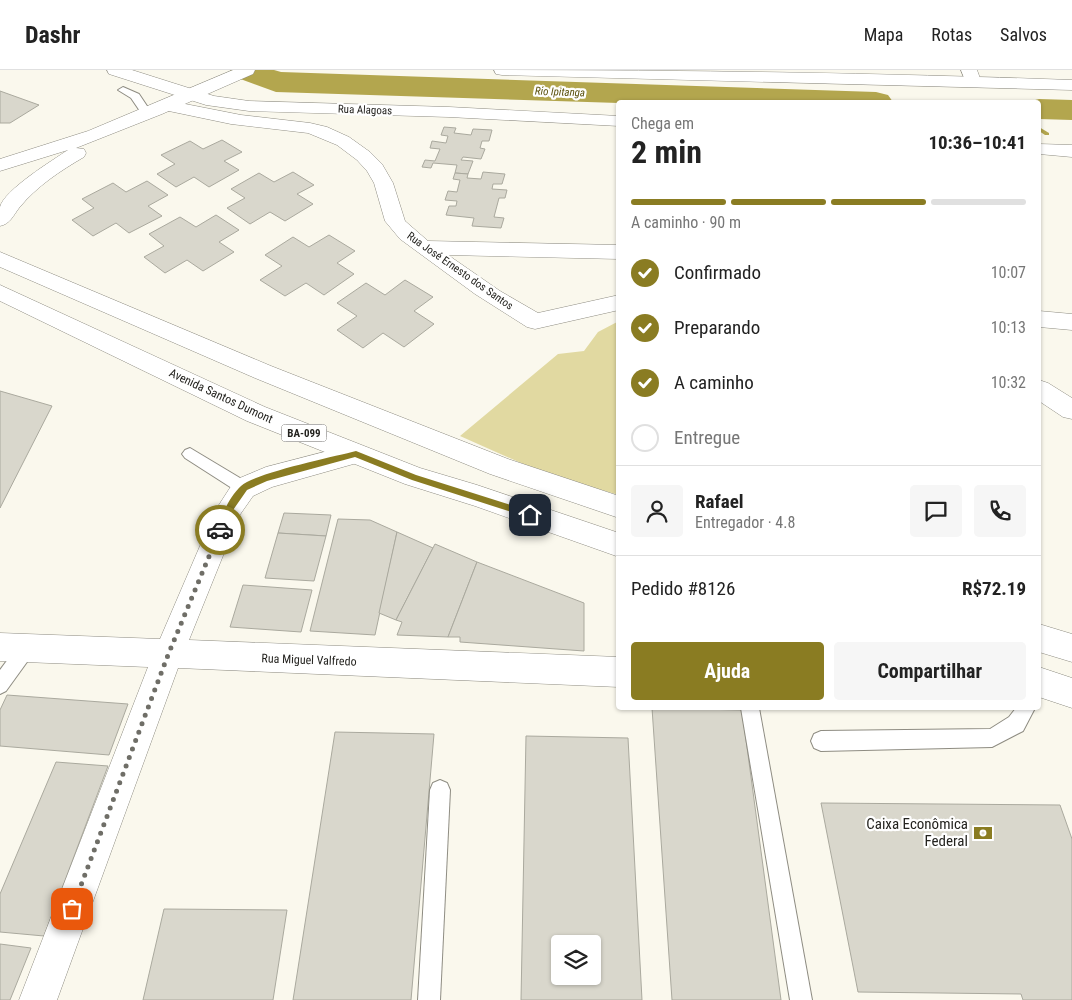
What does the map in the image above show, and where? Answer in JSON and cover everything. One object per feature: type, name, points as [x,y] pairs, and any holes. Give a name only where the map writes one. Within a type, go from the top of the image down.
[{"type":"main road","name":"Rua Alagoas","points":[[116,70],[212,101],[249,106],[468,113],[616,121]]},
{"type":"main road","points":[[0,165],[36,156],[123,125],[170,106],[247,70]]},
{"type":"main road","points":[[502,70],[971,76],[1072,85]]},
{"type":"main road","name":"Rua José Ernesto dos Santos","points":[[170,106],[245,121],[300,125],[318,130],[343,141],[375,166],[381,176],[389,204],[400,228],[423,248],[511,308],[535,321],[616,303]]},
{"type":"main road","points":[[0,220],[10,204],[25,188],[50,169],[123,125]]},
{"type":"main road","points":[[1041,149],[1072,151]]},
{"type":"main road","points":[[423,248],[616,252]]},
{"type":"main road","points":[[0,259],[263,372],[499,467],[616,506]]},
{"type":"main road","name":"Avenida Santos Dumont","points":[[0,292],[256,414],[414,478],[476,496],[616,544]]},
{"type":"main road","points":[[1041,319],[1072,322]]},
{"type":"main road","points":[[1041,390],[1072,410]]},
{"type":"main road","points":[[38,1000],[168,655],[228,511],[244,488],[266,478],[356,454]]},
{"type":"main road","points":[[1041,639],[1072,648]]},
{"type":"main road","name":"Rua Miguel Valfredo","points":[[13,648],[616,672]]},
{"type":"main road","points":[[1041,683],[1072,693]]},
{"type":"lane","points":[[123,90],[135,96],[148,115]]},
{"type":"lane","points":[[190,454],[244,488]]},
{"type":"lane","points":[[0,685],[13,648]]},
{"type":"lane","points":[[750,710],[801,1000]]},
{"type":"lane","points":[[821,741],[992,738],[1016,724],[1025,710]]},
{"type":"lane","points":[[429,1000],[440,790]]},
{"type":"shaded area","points":[[616,323],[616,494],[548,475],[460,436],[558,354],[584,351],[598,332]]},
{"type":"building","points":[[0,91],[39,105],[10,123],[0,123]]},
{"type":"building","points":[[444,127],[456,128],[454,133],[471,135],[473,129],[492,130],[489,141],[482,141],[480,148],[485,149],[481,159],[463,157],[461,160],[473,161],[468,174],[455,173],[457,165],[433,163],[431,168],[422,167],[425,160],[435,161],[440,149],[430,148],[432,141],[446,143],[448,136],[441,135]]},
{"type":"building","points":[[222,140],[242,152],[224,161],[239,170],[209,187],[194,177],[176,187],[157,174],[175,164],[161,155],[190,141],[203,149]]},
{"type":"building","points":[[293,172],[314,185],[297,194],[313,204],[285,221],[270,212],[250,224],[227,208],[245,198],[231,189],[259,173],[274,182]]},
{"type":"building","points":[[483,172],[505,174],[502,184],[493,184],[492,189],[507,190],[505,198],[499,198],[494,217],[504,218],[501,228],[472,226],[474,218],[446,215],[449,206],[456,206],[457,201],[445,200],[448,191],[457,192],[460,180],[453,179],[455,173],[468,174],[467,178],[481,179]]},
{"type":"building","points":[[147,181],[168,195],[148,206],[162,216],[129,233],[116,223],[93,236],[72,220],[94,208],[82,199],[113,183],[126,192]]},
{"type":"building","points":[[216,215],[239,230],[219,242],[234,252],[203,271],[187,260],[165,273],[144,257],[164,246],[149,234],[180,217],[196,227]]},
{"type":"building","points":[[329,235],[355,251],[337,263],[354,274],[324,295],[306,283],[285,296],[260,280],[282,266],[265,255],[293,237],[309,247]]},
{"type":"building","points":[[405,280],[433,297],[414,311],[434,324],[404,347],[383,333],[363,348],[337,330],[357,316],[337,303],[366,283],[385,295]]},
{"type":"building","points":[[0,391],[52,406],[0,508]]},
{"type":"building","points":[[284,513],[331,515],[326,536],[278,533]]},
{"type":"building","points":[[338,519],[370,520],[397,532],[375,635],[310,631]]},
{"type":"building","points":[[397,532],[433,548],[396,620],[379,613]]},
{"type":"building","points":[[278,533],[326,536],[314,581],[265,578]]},
{"type":"building","points":[[435,544],[477,562],[448,637],[397,635],[402,622],[396,620]]},
{"type":"building","points":[[477,562],[584,603],[584,651],[460,642],[460,637],[448,637]]},
{"type":"building","points":[[243,585],[312,590],[301,632],[230,627]]},
{"type":"building","points":[[7,695],[128,704],[109,755],[0,746],[0,710]]},
{"type":"building","points":[[652,710],[742,710],[781,1000],[672,1000]]},
{"type":"building","points":[[335,732],[434,734],[411,1000],[293,1000]]},
{"type":"building","points":[[526,736],[628,738],[642,1000],[521,1000]]},
{"type":"building","points":[[56,762],[108,766],[44,936],[0,932],[0,894]]},
{"type":"building","points":[[821,803],[1060,805],[1072,839],[1072,1000],[1023,1000],[1021,994],[858,992]]},
{"type":"building","points":[[164,909],[287,910],[273,1000],[143,1000]]},
{"type":"building","points":[[0,944],[31,948],[10,1000],[0,1000]]},
{"type":"waterway","name":"Rio Ipitanga","points":[[246,70],[276,82],[816,100]]},
{"type":"waterway","name":"Rio Ipitanga","points":[[1041,109],[1072,110]]},
{"type":"waterway","points":[[1041,130],[1047,134]]},
{"type":"way so far","points":[[72,909],[168,655],[220,530]]},
{"type":"place","name":"Caixa Econômica Federal","points":[[983,833]]},
{"type":"route","points":[[220,530],[228,511],[244,488],[266,478],[356,454],[414,478],[476,496],[530,515]]}]
